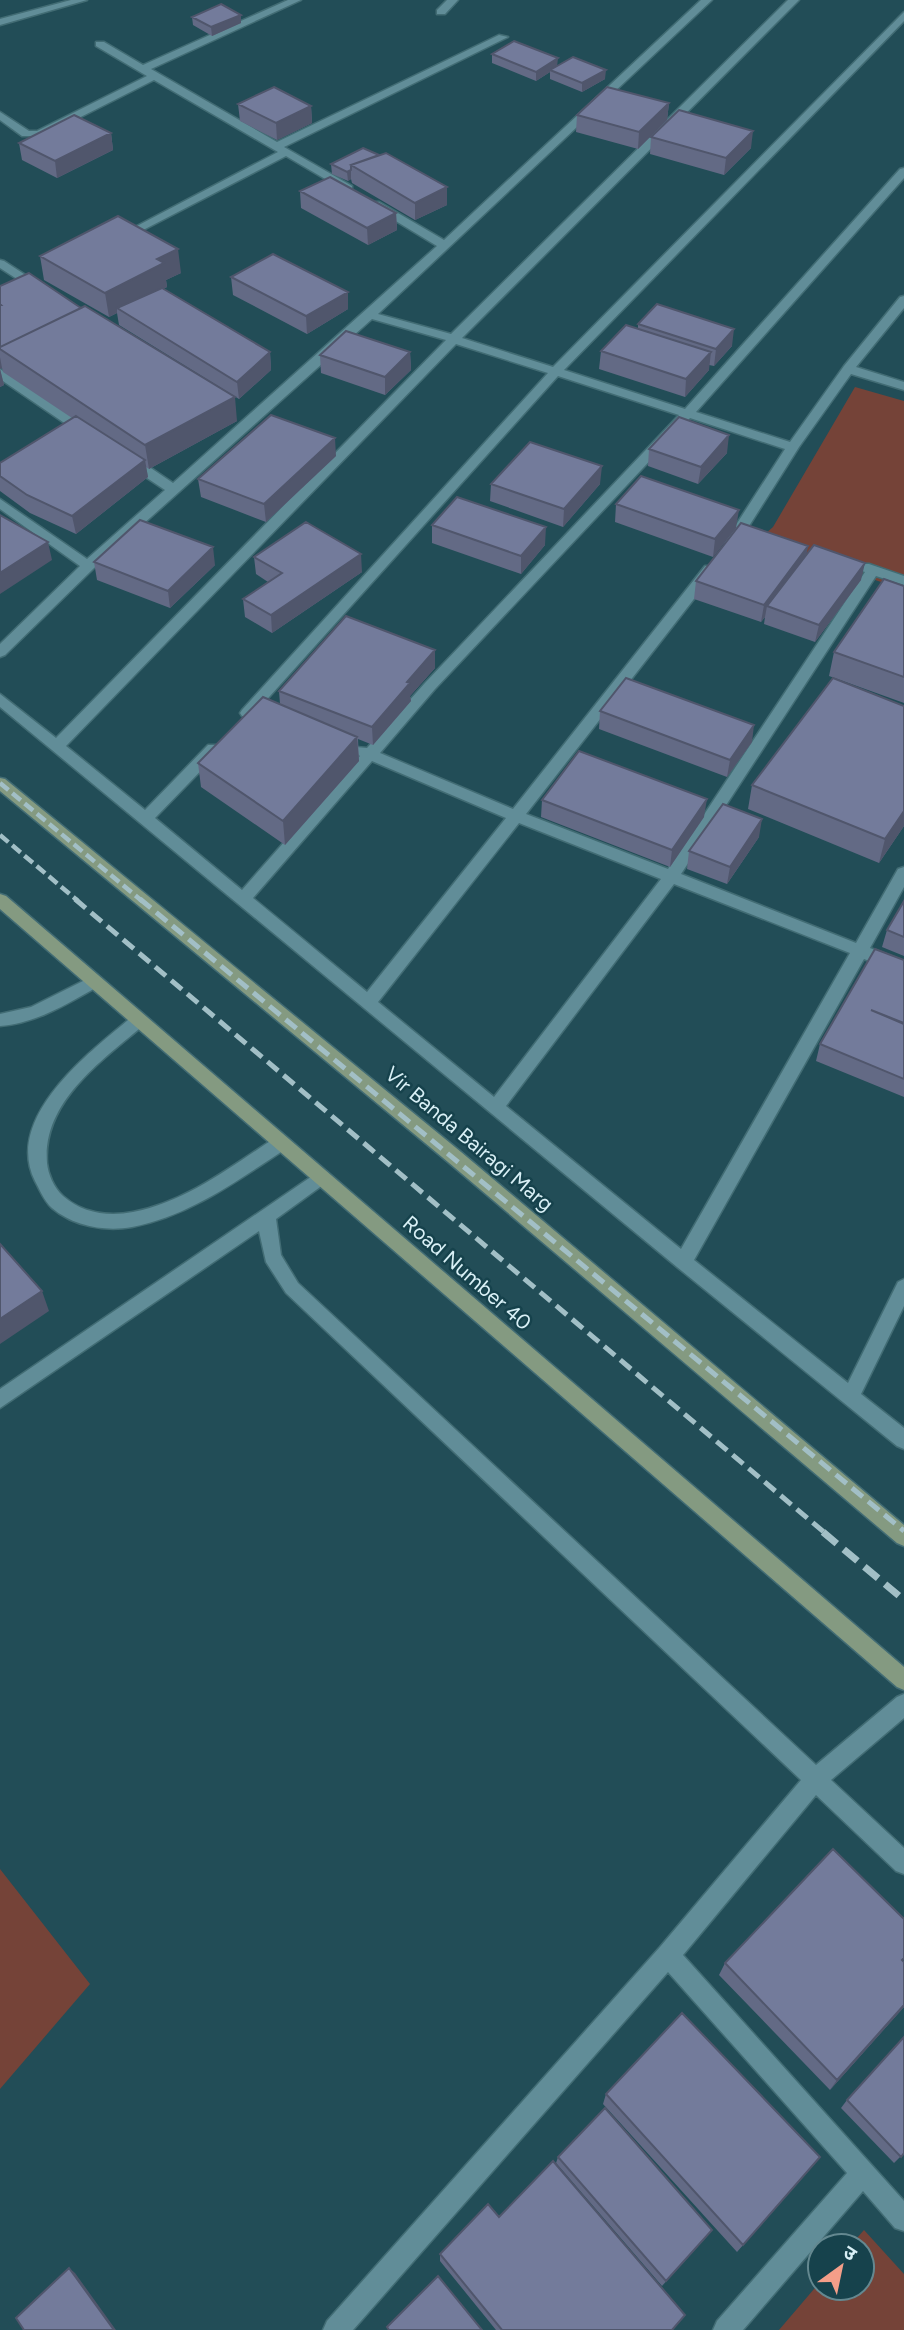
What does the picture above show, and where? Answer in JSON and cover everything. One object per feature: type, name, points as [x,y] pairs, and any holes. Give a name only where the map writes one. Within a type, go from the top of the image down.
[{"type":"main road","name":"Vir Banda Bairagi Marg","points":[[0,783],[260,994],[904,1537]]},
{"type":"main road","name":"Road Number 40","points":[[0,900],[904,1680]]},
{"type":"street","points":[[0,22],[82,0]]},
{"type":"street","points":[[142,69],[296,0]]},
{"type":"street","points":[[441,12],[453,0]]},
{"type":"street","points":[[0,652],[88,566],[370,315],[707,0]]},
{"type":"street","points":[[58,745],[685,105],[794,0]]},
{"type":"street","points":[[146,818],[231,731],[259,710],[556,371],[904,15]]},
{"type":"street","points":[[105,246],[282,149],[503,37]]},
{"type":"street","points":[[100,44],[354,191]]},
{"type":"street","points":[[0,115],[26,134],[39,134],[154,76]]},
{"type":"street","points":[[243,899],[429,686],[688,413],[904,171]]},
{"type":"street","points":[[365,198],[444,245]]},
{"type":"street","points":[[0,264],[56,298]]},
{"type":"street","points":[[33,284],[45,278]]},
{"type":"street","points":[[368,1003],[514,816],[751,528],[793,447],[848,369],[904,300]]},
{"type":"street","points":[[370,315],[454,339],[793,447]]},
{"type":"street","points":[[848,369],[904,386]]},
{"type":"street","points":[[0,373],[174,490]]},
{"type":"street","points":[[240,412],[252,419]]},
{"type":"street","points":[[0,503],[88,566]]},
{"type":"street","points":[[847,562],[904,581]]},
{"type":"street","points":[[496,1107],[671,877],[873,571]]},
{"type":"street","points":[[0,699],[683,1262],[904,1440]]},
{"type":"street","points":[[344,744],[514,816],[904,968]]},
{"type":"street","points":[[683,1262],[904,873]]},
{"type":"street","points":[[0,1020],[16,1020],[95,982]]},
{"type":"street","points":[[139,1020],[50,1098],[38,1117],[32,1139],[32,1159],[38,1180],[54,1200],[76,1213],[99,1221],[130,1221],[189,1199],[281,1143]]},
{"type":"street","points":[[0,1400],[321,1177]]},
{"type":"street","points":[[267,1216],[267,1242],[275,1265],[292,1288],[904,1863]]},
{"type":"street","points":[[851,1396],[904,1287]]},
{"type":"street","points":[[336,2330],[668,1955],[815,1780],[904,1704]]},
{"type":"street","points":[[668,1955],[904,2219]]},
{"type":"street","points":[[726,2330],[862,2174]]},
{"type":"shaded area","points":[[855,387],[904,401],[904,590],[809,557],[764,535],[773,527]]},
{"type":"shaded area","points":[[0,1869],[90,1984],[0,2089]]},
{"type":"shaded area","points":[[876,2243],[904,2274],[904,2330],[779,2330],[806,2298],[806,2302],[876,2302]]},
{"type":"building","points":[[221,4],[241,15],[211,27],[192,17]]},
{"type":"building","points":[[514,41],[558,58],[536,72],[492,54]]},
{"type":"building","points":[[573,57],[606,70],[582,83],[550,70]]},
{"type":"building","points":[[274,87],[311,106],[276,123],[238,104]]},
{"type":"building","points":[[607,87],[669,103],[639,132],[577,115]]},
{"type":"building","points":[[679,110],[753,131],[726,158],[651,137]]},
{"type":"building","points":[[74,115],[111,133],[55,161],[19,143]]},
{"type":"building","points":[[363,148],[379,155],[351,165],[351,170],[347,172],[331,164]]},
{"type":"building","points":[[386,153],[447,187],[415,203],[351,165]]},
{"type":"building","points":[[330,177],[396,213],[367,228],[300,191]]},
{"type":"building","points":[[118,216],[178,249],[157,259],[164,263],[105,293],[40,256]]},
{"type":"building","points":[[273,254],[348,292],[306,316],[231,277]]},
{"type":"building","points":[[29,273],[81,308],[0,347],[0,286]]},
{"type":"building","points":[[162,288],[270,352],[237,382],[117,308]]},
{"type":"building","points":[[657,304],[734,329],[716,349],[638,324]]},
{"type":"building","points":[[85,306],[235,397],[145,445],[0,349]]},
{"type":"building","points":[[626,325],[711,352],[686,379],[601,351]]},
{"type":"building","points":[[346,331],[410,352],[385,377],[320,355]]},
{"type":"building","points":[[271,415],[335,438],[264,504],[198,479]]},
{"type":"building","points":[[76,416],[145,460],[72,516],[27,495],[0,476],[0,463]]},
{"type":"building","points":[[679,417],[729,435],[701,467],[649,449]]},
{"type":"building","points":[[530,442],[602,466],[564,509],[491,484]]},
{"type":"building","points":[[641,476],[739,510],[715,539],[616,504]]},
{"type":"building","points":[[457,497],[546,527],[521,556],[432,525]]},
{"type":"building","points":[[0,515],[48,542],[0,573]]},
{"type":"building","points":[[140,520],[213,547],[168,591],[94,562]]},
{"type":"building","points":[[306,522],[361,554],[271,615],[243,599],[282,573],[254,557]]},
{"type":"building","points":[[741,523],[808,546],[764,605],[696,581]]},
{"type":"building","points":[[814,545],[865,563],[819,625],[767,606]]},
{"type":"building","points":[[884,579],[904,586],[904,677],[834,652]]},
{"type":"building","points":[[346,616],[435,650],[372,727],[279,691]]},
{"type":"building","points":[[626,678],[754,725],[730,760],[600,711]]},
{"type":"building","points":[[833,678],[904,706],[904,811],[885,839],[752,785]]},
{"type":"building","points":[[263,697],[357,737],[283,821],[198,763]]},
{"type":"building","points":[[579,751],[707,799],[672,850],[542,800]]},
{"type":"building","points":[[723,804],[762,819],[730,867],[689,851]]},
{"type":"building","points":[[904,901],[904,937],[887,930]]},
{"type":"building","points":[[875,949],[904,960],[904,1023],[871,1010],[904,1024],[904,1079],[820,1044]]},
{"type":"building","points":[[0,1244],[42,1291],[0,1319]]},
{"type":"building","points":[[833,1849],[904,1919],[904,2005],[837,2080],[725,1963]]},
{"type":"building","points":[[682,2013],[820,2157],[743,2245],[606,2094]]},
{"type":"building","points":[[904,2037],[904,2153],[901,2157],[847,2100]]},
{"type":"building","points":[[605,2108],[712,2230],[666,2281],[558,2157]]},
{"type":"building","points":[[553,2161],[685,2315],[672,2330],[502,2330],[440,2254],[488,2204],[499,2217]]},
{"type":"building","points":[[69,2268],[114,2330],[24,2330],[16,2318]]},
{"type":"building","points":[[438,2276],[482,2330],[389,2330],[387,2327]]},
{"type":"railway","points":[[0,783],[142,901]]},
{"type":"railway","points":[[0,835],[78,901]]},
{"type":"railway","points":[[75,899],[825,1533]]},
{"type":"railway","points":[[140,899],[904,1531]]},
{"type":"railway","points":[[823,1532],[904,1600]]}]
